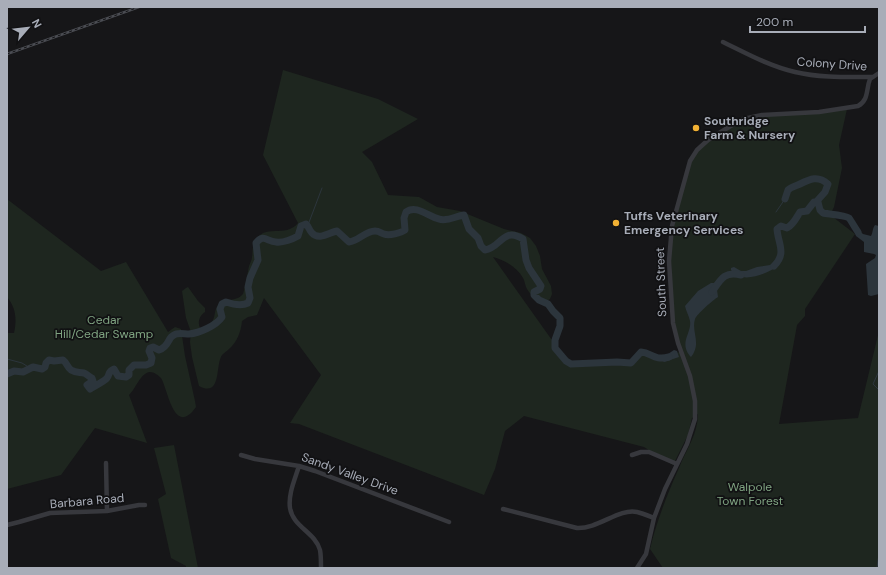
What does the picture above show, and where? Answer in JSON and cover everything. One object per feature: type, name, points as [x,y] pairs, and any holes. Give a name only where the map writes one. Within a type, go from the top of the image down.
[{"type":"street","name":"Colony Drive","points":[[723,42],[759,60],[797,72],[819,75],[872,77]]},
{"type":"street","points":[[872,77],[879,73]]},
{"type":"street","name":"South Street","points":[[637,568],[646,554],[654,518],[665,489],[692,432],[695,419],[696,409],[690,376],[678,343],[673,323],[669,254],[673,220],[690,161],[697,150],[708,140],[729,126],[743,119],[762,115],[819,112],[860,106],[866,98],[869,82],[872,77]]},
{"type":"street","points":[[632,455],[641,452],[649,452],[677,464]]},
{"type":"street","name":"Sandy Valley Drive","points":[[241,455],[255,459],[299,466],[322,473],[449,522]]},
{"type":"street","points":[[106,462],[107,511]]},
{"type":"street","points":[[299,466],[292,488],[290,508],[292,516],[296,522],[314,538],[318,544],[320,550],[321,568]]},
{"type":"street","name":"Barbara Road","points":[[7,525],[56,512],[107,511],[145,505]]},
{"type":"street","points":[[503,509],[577,528],[589,527],[626,512],[636,512],[654,518]]},
{"type":"green space","name":"Walpole Town Forest","points":[[283,70],[378,99],[418,119],[362,152],[372,162],[388,195],[419,197],[437,207],[460,211],[504,229],[521,233],[530,238],[536,246],[540,256],[542,269],[551,286],[552,294],[550,299],[545,302],[537,299],[531,294],[526,288],[523,278],[514,267],[493,257],[554,343],[556,351],[568,363],[575,365],[617,362],[631,363],[641,352],[660,358],[667,357],[681,351],[674,330],[670,240],[687,167],[702,145],[749,117],[847,109],[839,145],[842,168],[834,207],[829,214],[855,234],[805,309],[805,316],[797,325],[779,424],[858,418],[879,331],[879,568],[663,568],[650,549],[666,498],[694,435],[698,414],[692,418],[688,435],[673,465],[644,447],[524,416],[505,431],[495,469],[484,495],[299,424],[290,423],[321,375],[264,298],[257,315],[248,317],[242,321],[240,333],[236,340],[222,355],[215,384],[211,388],[206,389],[199,386],[192,357],[190,342],[191,332],[186,318],[182,291],[188,287],[205,308],[205,312],[200,317],[199,323],[200,328],[206,326],[213,320],[217,306],[220,303],[225,300],[240,297],[243,294],[252,259],[253,245],[259,236],[269,231],[281,231],[293,228],[298,223],[263,155]]},
{"type":"green space","name":"Cedar Hill/Cedar Swamp","points":[[7,199],[101,271],[126,262],[168,332],[175,327],[181,329],[196,407],[188,415],[182,417],[177,414],[169,400],[161,378],[153,373],[147,373],[143,375],[129,395],[147,443],[95,428],[61,475],[7,489],[7,333],[14,333],[15,318],[14,310],[7,297]]},
{"type":"green space","points":[[174,445],[198,568],[186,568],[186,566],[171,558],[158,499],[166,494],[154,448]]},
{"type":"shaded area","points":[[852,224],[863,234],[871,236],[875,225],[879,226],[879,294],[871,296],[868,295],[866,264],[875,258],[876,255],[864,252],[864,242],[856,236]]},
{"type":"shaded area","points":[[780,258],[779,265],[768,272],[755,276],[741,277],[731,270],[731,268],[734,267],[741,271],[746,271],[757,267],[770,265]]},
{"type":"shaded area","points":[[711,283],[715,283],[718,286],[718,297],[695,319],[694,328],[696,347],[691,357],[687,352],[685,343],[689,330],[690,319],[685,306],[698,291]]},
{"type":"shaded area","points":[[674,350],[677,351],[679,357],[664,362],[662,360],[661,356]]},
{"type":"waterway","points":[[785,199],[788,190],[791,188],[807,181],[817,179],[828,184],[825,192],[817,201]]},
{"type":"waterway","points":[[308,225],[322,188]]},
{"type":"waterway","points":[[776,212],[785,199]]},
{"type":"waterway","points":[[774,266],[781,253],[777,229],[781,226],[787,228],[795,221],[800,212],[807,211],[814,202],[818,202],[820,210],[823,213],[840,215],[849,218],[858,232]]},
{"type":"waterway","points":[[7,374],[14,371],[23,372],[33,367],[42,369],[49,360],[63,360],[71,370],[84,373],[92,378],[93,381],[87,385],[90,389],[106,379],[110,372],[114,369],[118,376],[126,377],[129,375],[129,370],[134,365],[146,365],[151,363],[152,358],[149,351],[150,348],[153,347],[159,350],[163,348],[170,338],[176,334],[198,332],[216,323],[222,317],[220,309],[222,304],[226,302],[240,305],[248,303],[250,298],[248,287],[250,278],[258,260],[256,243],[259,240],[263,238],[273,242],[288,240],[298,236],[301,226],[306,224],[315,235],[321,236],[337,231],[349,242],[356,240],[371,231],[378,231],[386,235],[395,234],[405,230],[404,218],[406,212],[414,209],[442,220],[464,215],[469,229],[478,238],[481,246],[485,250],[495,246],[506,236],[511,235],[523,239],[526,260],[529,268],[541,286],[540,289],[534,292],[534,295],[539,300],[548,304],[560,318],[560,326],[555,340],[555,348],[566,361],[571,364],[617,362],[631,363],[641,352],[660,358],[669,357]]},
{"type":"waterway","points":[[712,292],[727,275],[741,275]]},
{"type":"waterway","points":[[7,359],[22,363],[30,368]]},
{"type":"waterway","points":[[879,371],[873,384],[879,390]]},
{"type":"waterway","points":[[877,568],[879,554]]},
{"type":"railway","points":[[7,54],[139,7]]},
{"type":"place","name":"Southridge Farm & Nursery","points":[[696,128]]},
{"type":"place","name":"Tuffs Veterinary Emergency Services","points":[[616,223]]}]
